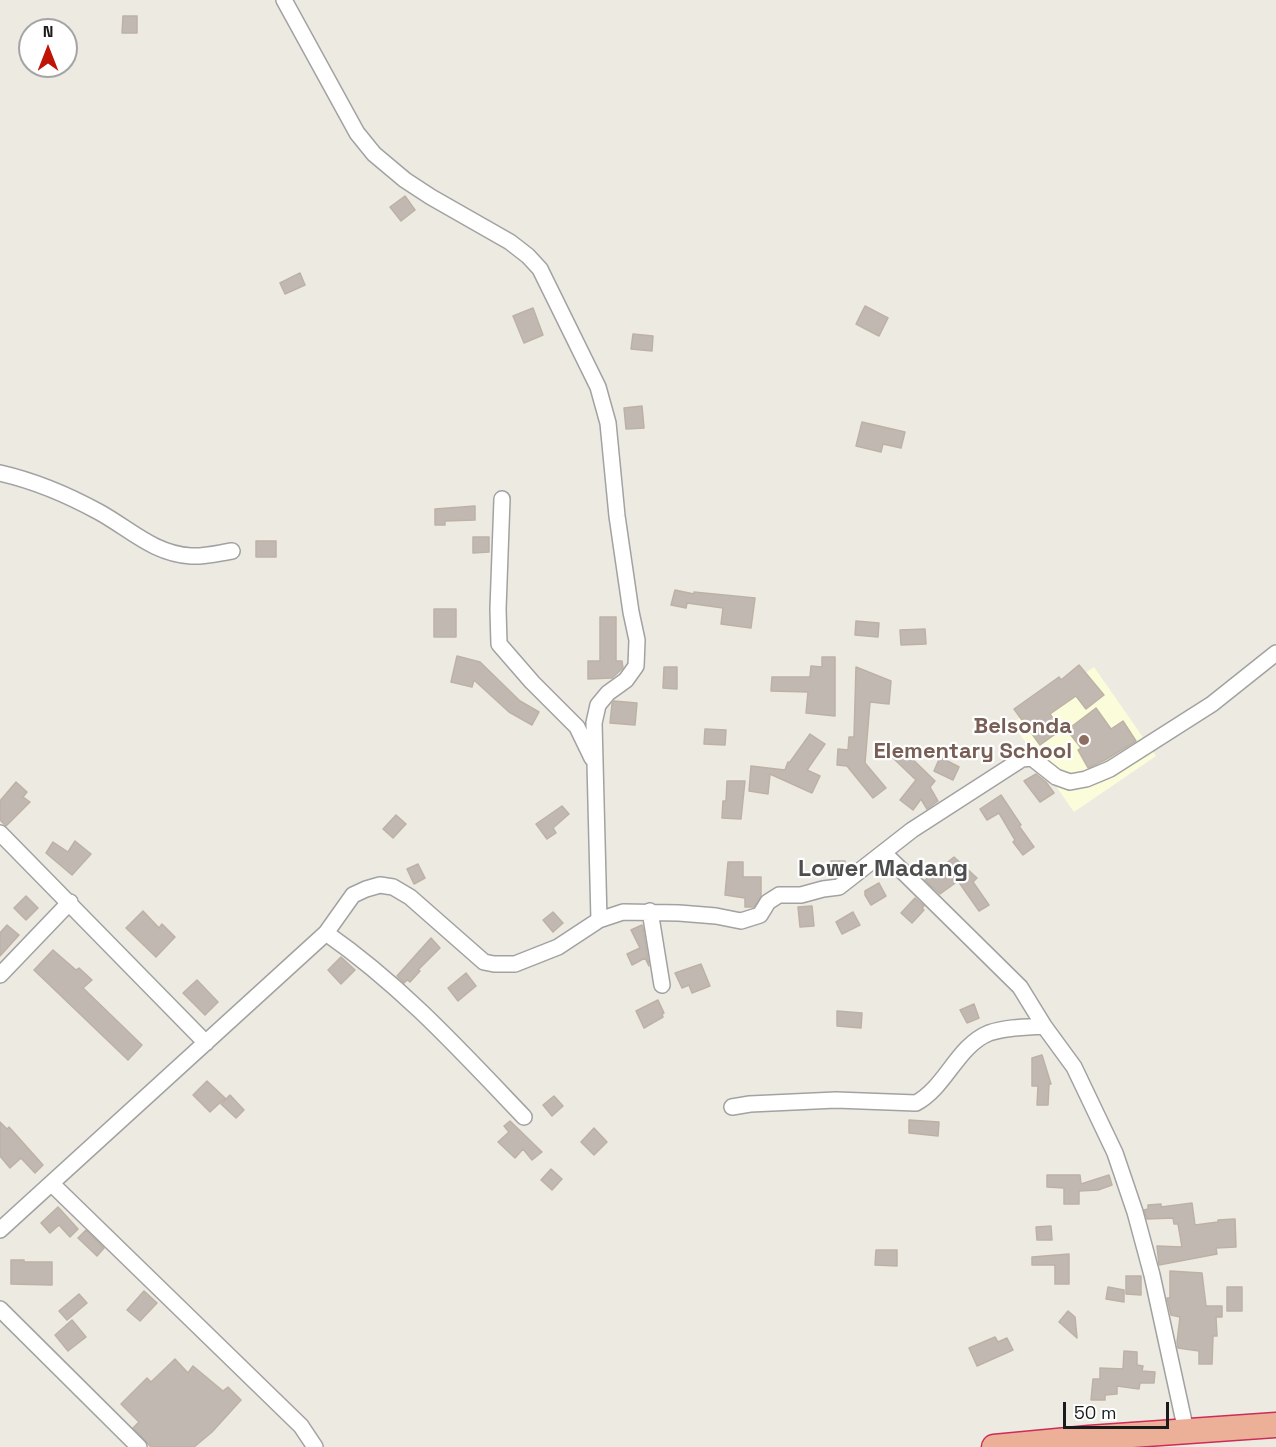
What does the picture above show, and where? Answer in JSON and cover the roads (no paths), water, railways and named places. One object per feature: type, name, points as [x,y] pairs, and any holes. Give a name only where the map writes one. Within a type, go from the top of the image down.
[{"type":"highway","points":[[994,1447],[1276,1425]]},
{"type":"street","points":[[284,0],[357,133],[374,154],[405,180],[431,197],[510,242],[540,269],[598,387],[608,423],[617,516],[638,656],[636,666],[626,680],[608,693],[598,705],[594,723],[599,920]]},
{"type":"street","points":[[0,473],[59,491],[120,524],[145,543],[168,551],[191,556],[232,551]]},
{"type":"street","points":[[502,499],[499,644],[577,727],[594,764]]},
{"type":"street","points":[[0,1230],[326,933],[353,896],[366,889],[381,885],[393,886],[410,897],[483,962],[494,964],[515,964],[558,947],[599,920],[623,912],[650,911],[716,916],[741,921],[760,915],[768,902],[779,895],[801,895],[839,887],[912,830],[1022,759],[1032,758],[1056,777],[1070,782],[1110,769],[1212,704],[1276,652]]},
{"type":"street","points":[[0,833],[206,1043]]},
{"type":"street","points":[[884,853],[1020,987],[1044,1026],[1074,1067],[1115,1153],[1135,1212],[1152,1275],[1186,1431]]},
{"type":"street","points":[[2,970],[70,903]]},
{"type":"street","points":[[650,911],[662,986]]},
{"type":"street","points":[[326,933],[357,954],[420,1008],[524,1117]]},
{"type":"street","points":[[732,1107],[836,1100],[916,1103],[926,1097],[974,1043],[988,1034],[1005,1029],[1044,1026]]},
{"type":"street","points":[[52,1184],[287,1412],[310,1437],[315,1447]]},
{"type":"street","points":[[0,1309],[139,1447]]},
{"type":"place","name":"Belsonda Elementary School","points":[[1084,740]]},
{"type":"district","name":"Lower Madang","points":[[883,869]]}]
